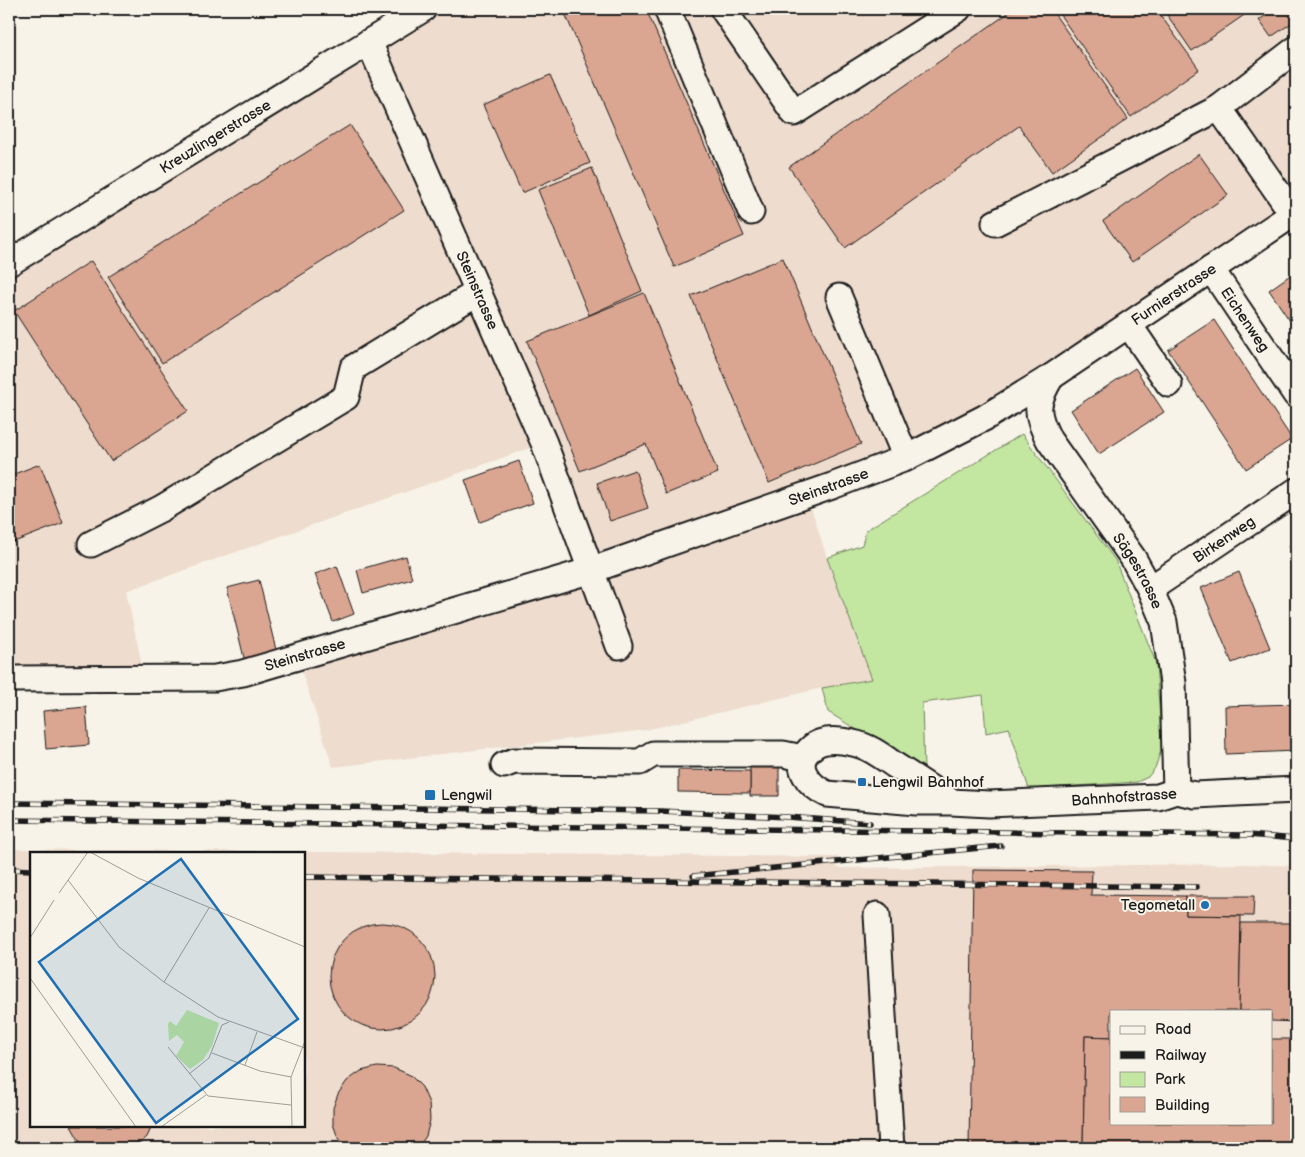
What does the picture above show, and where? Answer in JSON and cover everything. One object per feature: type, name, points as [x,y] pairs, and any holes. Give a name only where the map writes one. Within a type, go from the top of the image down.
[{"type":"street","name":"Kreuzlingerstrasse","points":[[9,263],[423,9]]},
{"type":"street","points":[[667,9],[751,212]]},
{"type":"street","points":[[723,9],[794,113],[958,9]]},
{"type":"street","name":"Steinstrasse","points":[[369,42],[544,443],[592,570]]},
{"type":"street","points":[[995,223],[1219,108],[1296,49]]},
{"type":"street","points":[[1219,108],[1294,213]]},
{"type":"street","name":"Furnierstrasse","points":[[1051,377],[1294,213]]},
{"type":"street","name":"Eichenweg","points":[[1211,269],[1296,396]]},
{"type":"street","points":[[91,544],[162,508],[346,397],[353,368],[478,292]]},
{"type":"street","points":[[839,297],[906,458]]},
{"type":"street","points":[[1129,325],[1169,384]]},
{"type":"street","name":"Steinstrasse","points":[[9,680],[214,678],[243,673],[293,660],[592,570],[832,486],[906,458],[986,417],[1051,377]]},
{"type":"street","name":"Sägestrasse","points":[[1051,377],[1040,396],[1038,409],[1041,424],[1049,440],[1133,558],[1150,589],[1164,622],[1173,683],[1176,791]]},
{"type":"street","name":"Birkenweg","points":[[1150,589],[1296,491]]},
{"type":"street","points":[[592,570],[619,646]]},
{"type":"street","points":[[504,765],[514,761],[640,762],[653,754],[783,754],[803,758],[814,746],[830,740],[852,742],[876,753],[951,802]]},
{"type":"street","name":"Bahnhofstrasse","points":[[803,758],[802,764],[806,777],[818,790],[827,794],[916,802],[989,804],[1158,797],[1176,791],[1194,795],[1296,790]]},
{"type":"street","points":[[876,915],[891,1148]]},
{"type":"shaded area","points":[[423,9],[1296,9],[1296,212],[1051,377],[807,495],[827,558],[872,679],[822,688],[646,730],[333,767],[301,669],[582,585],[530,448],[126,591],[145,679],[9,679],[9,263]]},
{"type":"shaded area","points":[[9,849],[838,857],[837,868],[1246,864],[1296,866],[1296,1148],[9,1148]]},
{"type":"green space","points":[[1022,434],[1115,560],[1156,663],[1162,748],[1155,768],[1148,777],[1137,782],[1029,789],[1009,728],[986,733],[983,695],[922,703],[924,771],[828,712],[822,688],[872,679],[827,558],[862,545],[866,530]]},
{"type":"building","points":[[563,9],[646,9],[744,236],[674,267]]},
{"type":"building","points":[[1014,9],[1051,9],[1128,119],[1052,172],[1019,126],[845,248],[789,167]]},
{"type":"building","points":[[1056,9],[1156,9],[1199,69],[1131,117]]},
{"type":"building","points":[[1163,9],[1253,9],[1192,51]]},
{"type":"building","points":[[1276,9],[1296,9],[1296,20],[1271,37],[1259,20]]},
{"type":"building","points":[[550,75],[590,163],[522,193],[483,105]]},
{"type":"building","points":[[350,125],[404,210],[162,363],[108,277]]},
{"type":"building","points":[[1199,154],[1228,195],[1132,262],[1103,221]]},
{"type":"building","points":[[592,168],[642,291],[589,315],[538,190]]},
{"type":"building","points":[[783,258],[861,444],[769,483],[691,296]]},
{"type":"building","points":[[91,261],[188,411],[111,461],[14,311]]},
{"type":"building","points":[[1296,271],[1296,317],[1290,321],[1269,290]]},
{"type":"building","points":[[644,293],[718,473],[666,494],[646,444],[580,471],[527,341]]},
{"type":"building","points":[[1214,320],[1292,439],[1246,469],[1168,350]]},
{"type":"building","points":[[1135,368],[1164,412],[1099,454],[1071,410]]},
{"type":"building","points":[[519,461],[533,503],[480,522],[465,480]]},
{"type":"building","points":[[40,464],[63,523],[9,544],[9,476]]},
{"type":"building","points":[[635,470],[648,508],[610,521],[597,483]]},
{"type":"building","points":[[1296,541],[1296,557],[1289,546]]},
{"type":"building","points":[[406,556],[412,579],[363,593],[357,570]]},
{"type":"building","points":[[337,566],[354,614],[333,622],[315,574]]},
{"type":"building","points":[[1239,572],[1270,648],[1232,663],[1201,588]]},
{"type":"building","points":[[259,580],[277,654],[245,662],[227,588]]},
{"type":"building","points":[[1296,704],[1296,751],[1226,754],[1225,706]]},
{"type":"building","points":[[86,707],[89,745],[46,749],[43,711]]},
{"type":"building","points":[[750,766],[779,767],[779,796],[750,796]]},
{"type":"building","points":[[678,770],[750,771],[750,793],[678,792]]},
{"type":"building","points":[[973,870],[1092,871],[1091,895],[1186,896],[1186,915],[1241,916],[1239,1010],[1110,1010],[1110,1037],[1085,1036],[1083,1148],[969,1148]]},
{"type":"building","points":[[1186,896],[1254,896],[1253,916],[1186,915]]},
{"type":"building","points":[[382,923],[402,927],[420,938],[431,956],[435,976],[431,996],[420,1014],[402,1025],[382,1029],[362,1025],[344,1014],[333,996],[329,976],[333,956],[344,938],[362,927]]},
{"type":"building","points":[[1241,923],[1296,923],[1296,1022],[1272,1021],[1272,1010],[1239,1010]]},
{"type":"building","points":[[1085,1036],[1110,1037],[1110,1124],[1272,1124],[1272,1039],[1296,1039],[1295,1148],[1083,1148]]},
{"type":"building","points":[[377,1067],[394,1068],[410,1075],[422,1087],[429,1103],[430,1120],[426,1136],[418,1148],[345,1148],[338,1138],[333,1124],[333,1108],[338,1094],[347,1081],[361,1071]]},
{"type":"building","points":[[72,1127],[152,1127],[147,1137],[135,1148],[89,1148],[80,1142]]},
{"type":"railway","points":[[9,803],[660,811],[870,823]]},
{"type":"railway","points":[[9,820],[1248,835],[1296,839]]},
{"type":"railway","points":[[693,876],[1001,846]]},
{"type":"railway","points":[[9,869],[30,870]]},
{"type":"railway","points":[[305,877],[1197,887]]},
{"type":"place","name":"Lengwil Bahnhof","points":[[862,782]]},
{"type":"place","name":"Lengwil","points":[[430,795]]},
{"type":"place","name":"Tegometall","points":[[1205,905]]}]
